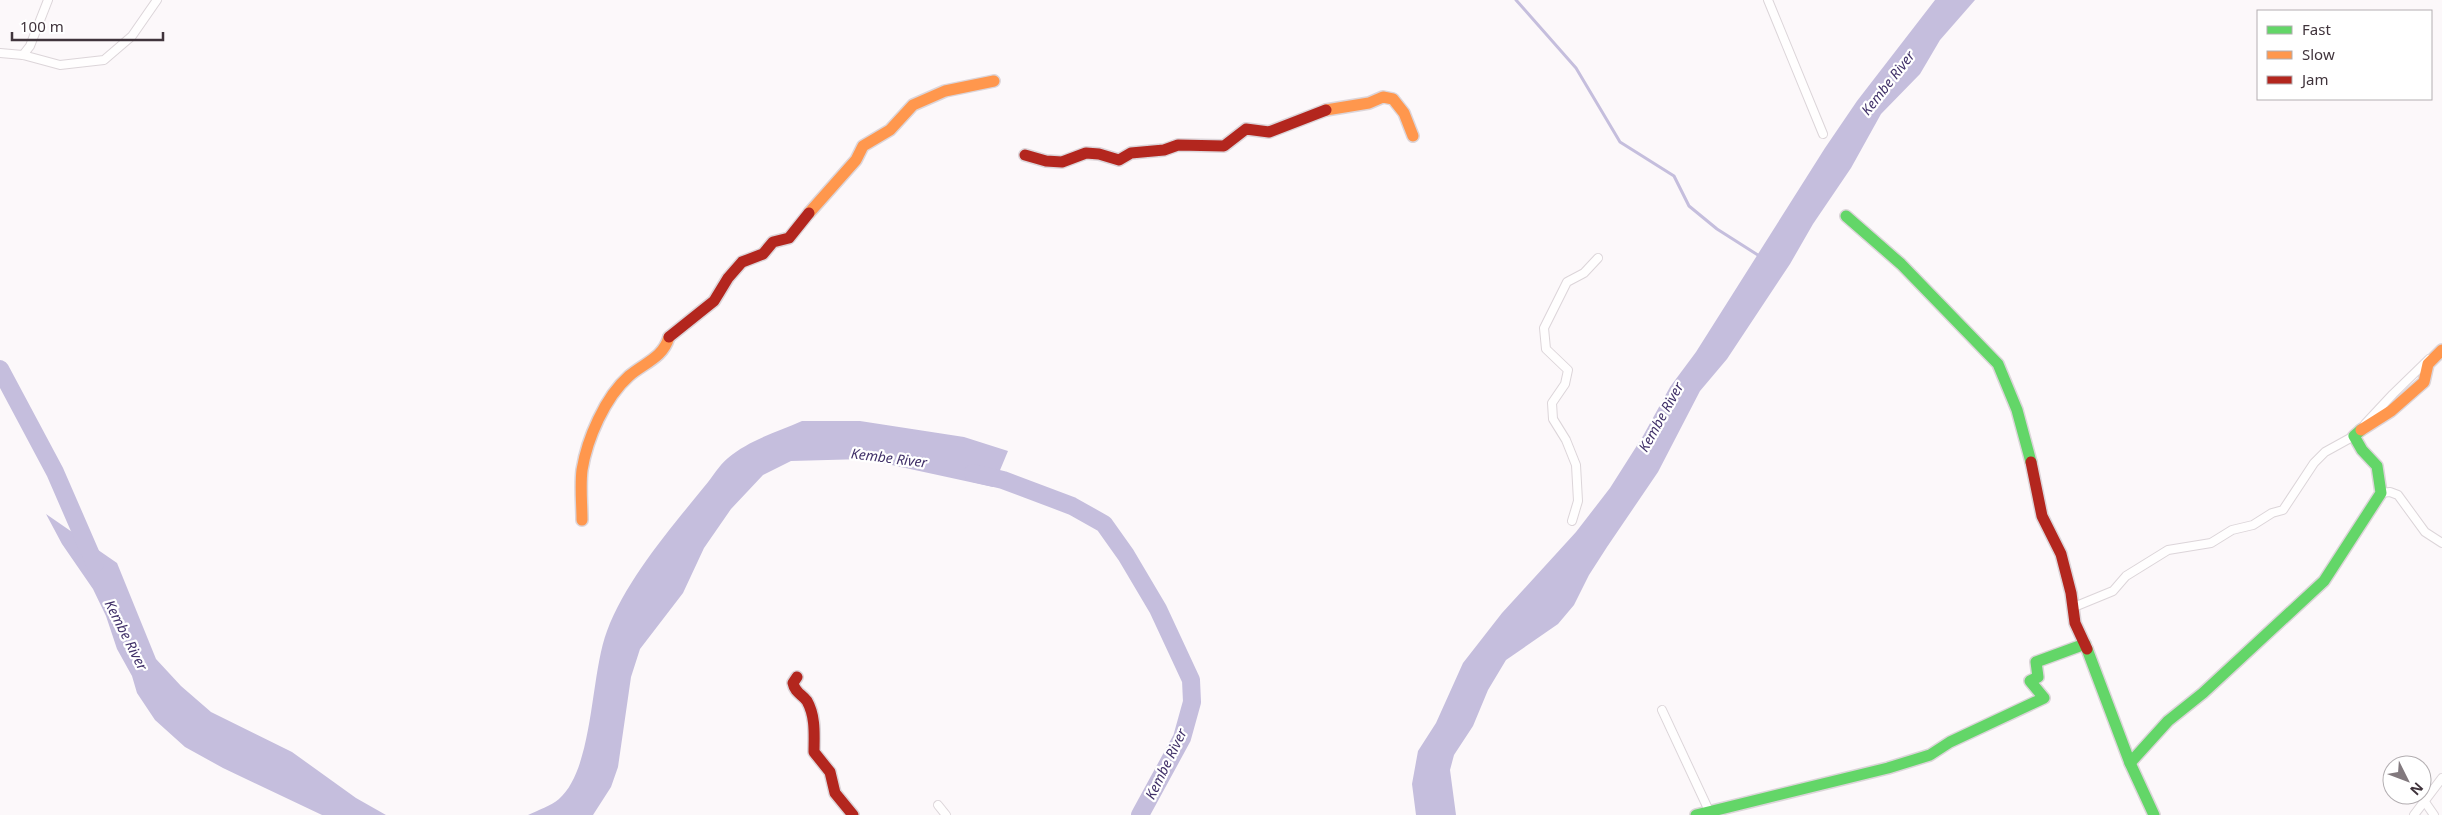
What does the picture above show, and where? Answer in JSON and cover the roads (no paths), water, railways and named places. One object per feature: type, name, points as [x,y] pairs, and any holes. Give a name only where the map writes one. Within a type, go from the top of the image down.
[{"type":"street","points":[[22,55],[30,46],[48,0]]},
{"type":"street","points":[[0,54],[22,55],[60,65],[104,60],[132,36],[157,0]]},
{"type":"street","points":[[1768,0],[1823,134]]},
{"type":"street","points":[[582,520],[584,463],[608,405],[624,382],[669,347],[670,335],[714,302],[728,278],[742,262],[764,254],[773,242],[789,238],[856,160],[863,146],[890,130],[913,105],[945,91],[994,81]]},
{"type":"street","points":[[1025,155],[1046,161],[1062,162],[1086,153],[1099,154],[1119,160],[1131,153],[1164,150],[1178,145],[1224,146],[1246,129],[1269,132],[1319,111],[1369,103],[1383,97],[1393,99],[1404,113],[1413,136]]},
{"type":"street","points":[[1846,216],[1901,264],[1998,364],[2017,410],[2029,451],[2042,516],[2061,554],[2074,607],[2075,623],[2085,644],[2130,763],[2154,815]]},
{"type":"street","points":[[1572,521],[1578,501],[1576,465],[1566,440],[1553,419],[1552,403],[1565,384],[1568,370],[1546,349],[1544,328],[1567,282],[1584,273],[1598,258]]},
{"type":"street","points":[[2074,607],[2113,591],[2126,576],[2168,550],[2211,543],[2232,530],[2253,525],[2272,513],[2283,510],[2314,463],[2325,452],[2390,412],[2408,392],[2424,382],[2428,364],[2442,349]]},
{"type":"street","points":[[2130,763],[2168,721],[2203,693],[2324,581],[2381,493],[2377,466],[2362,450],[2358,432]]},
{"type":"street","points":[[2381,493],[2390,492],[2398,495],[2425,532],[2442,543]]},
{"type":"street","points":[[1696,815],[1888,768],[1930,755],[1950,742],[2044,698],[2030,681],[2038,677],[2036,662],[2085,644]]},
{"type":"street","points":[[797,678],[793,683],[795,691],[806,700],[810,709],[816,738],[814,752],[830,772],[835,793],[853,815]]},
{"type":"street","points":[[1662,710],[1710,813]]},
{"type":"street","points":[[2432,792],[2442,778]]},
{"type":"street","points":[[938,805],[946,815]]},
{"type":"street","points":[[2414,815],[2422,805]]},
{"type":"water","points":[[1935,0],[1975,0],[1940,40],[1920,74],[1881,114],[1851,168],[1813,224],[1790,264],[1727,359],[1700,391],[1658,472],[1589,575],[1574,605],[1558,624],[1506,660],[1488,690],[1473,726],[1454,755],[1450,770],[1456,815],[1416,815],[1412,784],[1418,751],[1436,723],[1463,663],[1502,613],[1576,532],[1610,488],[1643,436],[1670,387],[1696,352],[1825,148],[1857,101]]},
{"type":"water","points":[[802,421],[860,421],[964,437],[1008,451],[993,487],[864,459],[791,461],[763,475],[731,509],[704,548],[683,593],[640,649],[631,677],[618,767],[611,787],[593,815],[528,815],[559,799],[570,785],[579,766],[590,720],[601,650],[615,612],[637,574],[677,520],[725,461],[754,441]]},
{"type":"water","points":[[46,514],[117,563],[156,659],[181,686],[211,712],[292,752],[356,798],[386,815],[322,815],[223,768],[185,747],[155,720],[137,693],[132,676],[117,649],[106,616],[93,589],[62,544]]},
{"type":"waterway","points":[[1516,0],[1576,68],[1620,142],[1674,176],[1689,206],[1717,229],[1761,257]]},
{"type":"waterway","name":"Kembe River","points":[[0,369],[55,472],[95,564]]},
{"type":"waterway","name":"Kembe River","points":[[973,473],[1003,480],[1072,506],[1104,524],[1126,555],[1158,609],[1191,680],[1192,702],[1182,738],[1140,815]]}]
